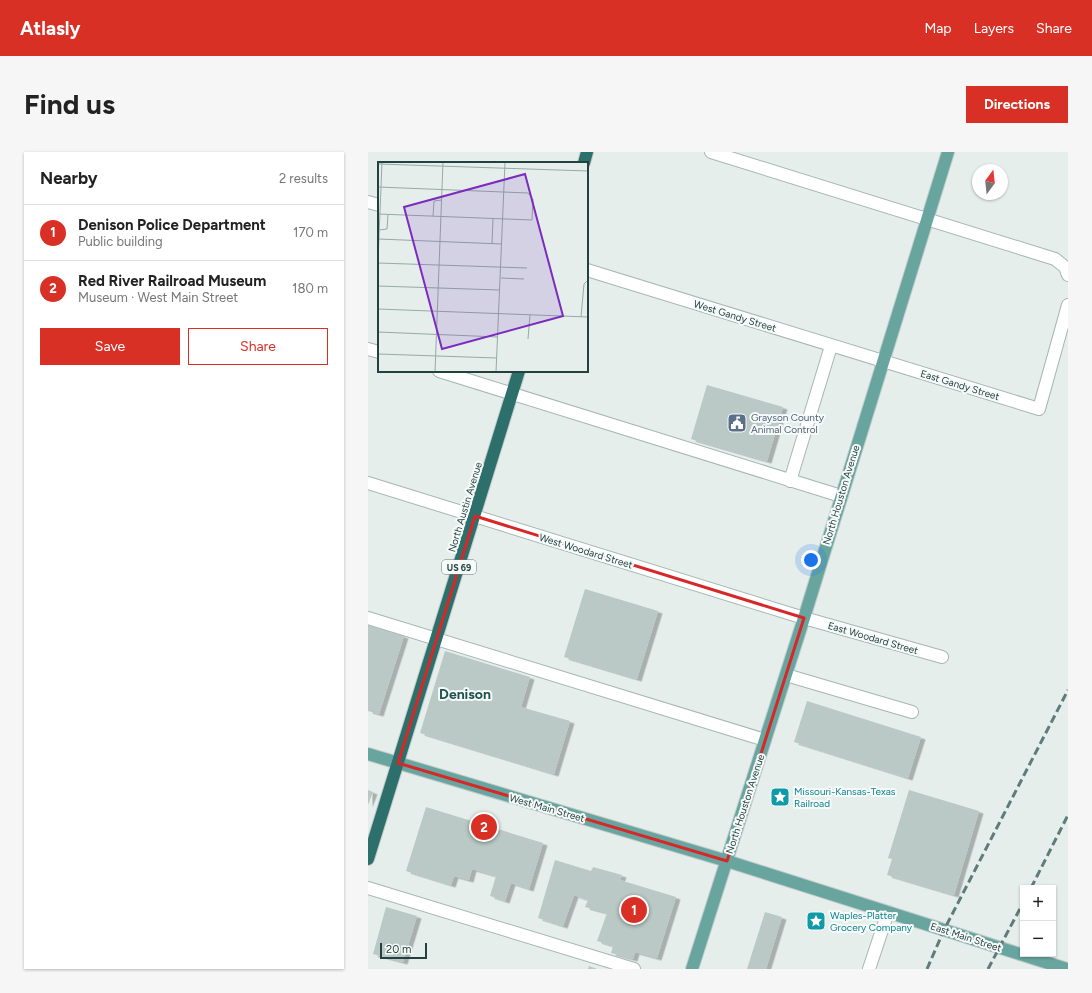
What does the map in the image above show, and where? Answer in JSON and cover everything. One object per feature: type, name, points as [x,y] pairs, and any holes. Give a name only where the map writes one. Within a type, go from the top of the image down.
[{"type":"highway","points":[[584,162],[587,152]]},
{"type":"highway","name":"North Austin Avenue","points":[[398,763],[519,372]]},
{"type":"highway","name":"US 69","points":[[368,859],[398,763]]},
{"type":"main road","name":"North Houston Avenue","points":[[692,969],[804,618],[948,152]]},
{"type":"main road","name":"West Main Street","points":[[368,754],[727,861]]},
{"type":"main road","name":"East Main Street","points":[[727,861],[1067,969]]},
{"type":"street","points":[[711,152],[1055,259],[1065,268],[1068,275]]},
{"type":"street","points":[[368,202],[378,205]]},
{"type":"street","name":"West Gandy Street","points":[[588,270],[882,362]]},
{"type":"street","name":"East Gandy Street","points":[[882,362],[1038,409],[1068,305]]},
{"type":"street","points":[[790,481],[831,346]]},
{"type":"street","points":[[368,349],[378,352]]},
{"type":"street","points":[[442,372],[841,496]]},
{"type":"street","name":"West Woodard Street","points":[[368,483],[804,618]]},
{"type":"street","points":[[368,618],[765,740]]},
{"type":"street","name":"East Woodard Street","points":[[804,618],[942,657]]},
{"type":"street","points":[[786,675],[912,712]]},
{"type":"street","points":[[368,888],[634,969]]},
{"type":"street","points":[[869,969],[888,912]]},
{"type":"highlighted area","points":[[475,516],[804,618],[727,861],[398,763]]},
{"type":"building","name":"Grayson County Animal Control","points":[[707,385],[783,407],[767,461],[691,439]]},
{"type":"building","points":[[585,589],[658,611],[637,679],[564,657]]},
{"type":"building","points":[[368,625],[404,636],[379,714],[368,711]]},
{"type":"building","points":[[445,651],[530,677],[521,707],[570,721],[554,774],[420,733]]},
{"type":"building","points":[[807,701],[921,737],[908,778],[794,742]]},
{"type":"building","points":[[368,790],[373,792],[368,805]]},
{"type":"building","points":[[909,790],[979,811],[954,895],[887,875],[892,859],[888,858]]},
{"type":"building","points":[[426,807],[543,843],[529,889],[511,883],[505,901],[490,896],[496,876],[472,869],[469,880],[454,876],[451,885],[406,871]]},
{"type":"building","points":[[555,860],[591,871],[593,867],[622,875],[620,880],[676,897],[657,958],[635,952],[633,959],[611,953],[613,946],[597,941],[607,913],[585,907],[588,900],[574,895],[563,926],[538,918]]},
{"type":"building","points":[[386,907],[417,916],[403,962],[373,954]]},
{"type":"building","points":[[765,912],[782,917],[766,969],[747,969]]},
{"type":"building","points":[[589,966],[597,969],[588,969]]},
{"type":"railway","points":[[927,969],[944,930],[1068,690]]},
{"type":"railway","points":[[1033,885],[1068,815]]},
{"type":"railway","points":[[988,969],[1020,909]]},
{"type":"place","name":"Grayson County Animal Control","points":[[737,423]]},
{"type":"place","name":"Missouri-Kansas-Texas Railroad","points":[[780,797]]},
{"type":"place","name":"Red River Railroad Museum","points":[[484,827]]},
{"type":"place","name":"Denison Police Department","points":[[634,910]]},
{"type":"place","name":"Waples-Platter Grocery Company","points":[[816,921]]},
{"type":"district","name":"Denison","points":[[465,694]]}]
